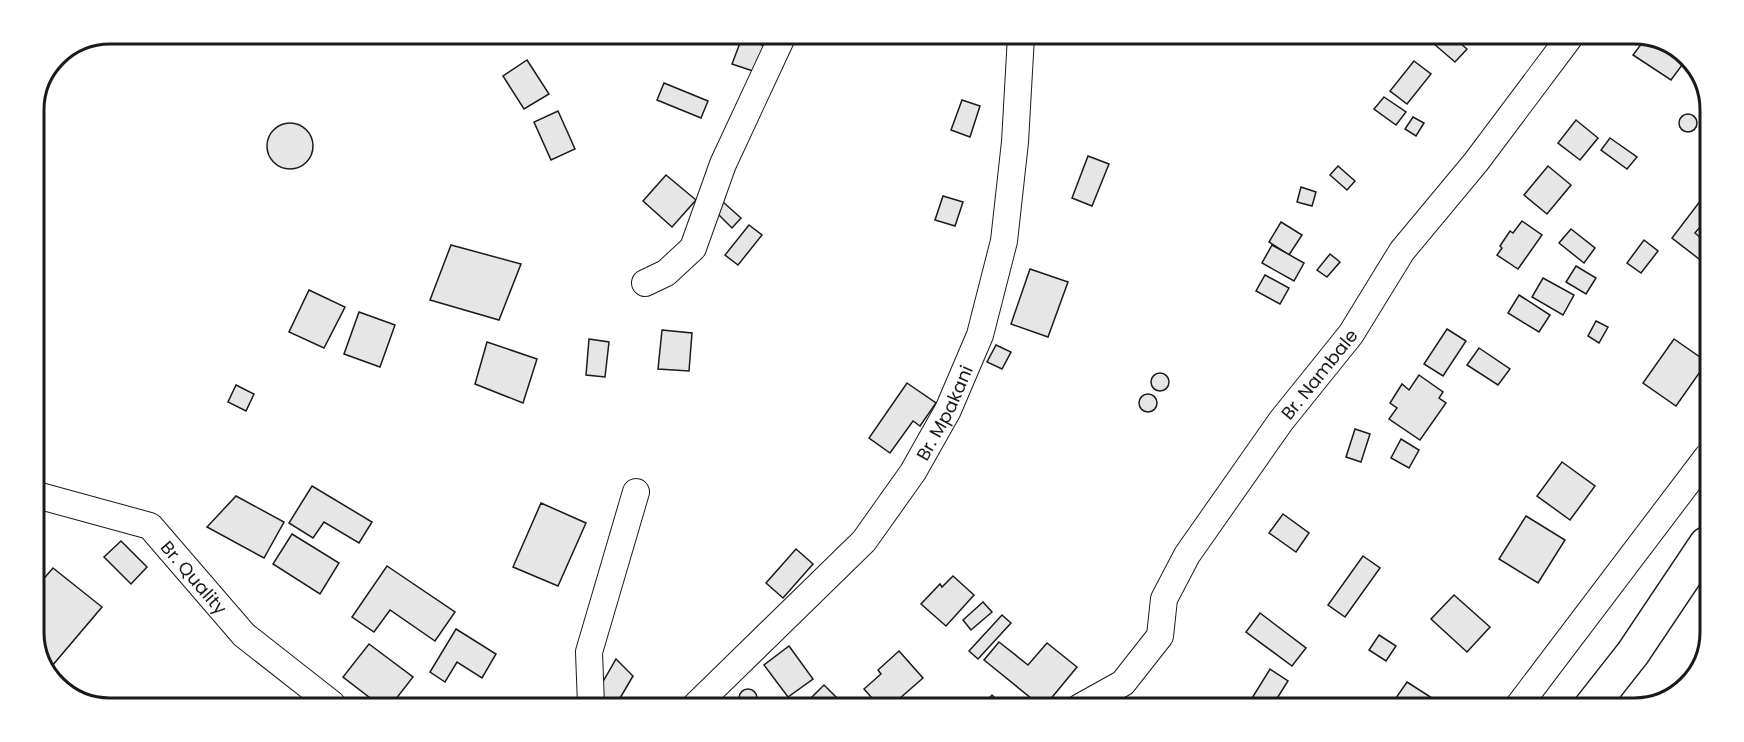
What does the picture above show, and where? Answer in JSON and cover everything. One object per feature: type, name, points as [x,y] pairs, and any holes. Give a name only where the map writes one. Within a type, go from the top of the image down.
[{"type":"highway","points":[[1597,698],[1633,652],[1700,554]]},
{"type":"street","points":[[645,283],[666,273],[693,248],[723,164],[779,44]]},
{"type":"street","name":"Br. Mpakani","points":[[703,698],[864,541],[913,472],[948,410],[980,335],[1004,241],[1015,142],[1021,44]]},
{"type":"street","name":"Br. Nambale","points":[[1096,698],[1123,683],[1161,636],[1164,599],[1187,555],[1281,421],[1351,334],[1402,251],[1476,162],[1564,44]]},
{"type":"street","points":[[1524,698],[1700,466]]},
{"type":"street","points":[[591,698],[589,652],[636,492]]},
{"type":"street","name":"Br. Quality","points":[[44,497],[150,526],[244,635],[324,698]]},
{"type":"building","points":[[740,44],[765,46],[756,72],[732,64]]},
{"type":"building","points":[[1434,44],[1461,44],[1467,49],[1455,62]]},
{"type":"building","points":[[1641,44],[1648,45],[1660,48],[1682,64],[1671,80],[1633,55]]},
{"type":"building","points":[[527,60],[549,94],[524,109],[503,76]]},
{"type":"building","points":[[1414,61],[1431,74],[1407,104],[1390,91]]},
{"type":"building","points":[[664,83],[708,101],[701,118],[657,100]]},
{"type":"building","points":[[1384,97],[1406,112],[1396,125],[1374,109]]},
{"type":"building","points":[[962,100],[980,106],[970,137],[951,130]]},
{"type":"building","points":[[558,111],[575,149],[551,160],[534,122]]},
{"type":"building","points":[[1688,114],[1696,119],[1697,123],[1692,131],[1688,132],[1680,127],[1679,123],[1684,115]]},
{"type":"building","points":[[1413,117],[1424,123],[1416,136],[1405,129]]},
{"type":"building","points":[[1576,120],[1598,138],[1580,160],[1558,143]]},
{"type":"building","points":[[290,123],[306,130],[313,146],[306,162],[290,169],[274,162],[267,146],[274,130]]},
{"type":"building","points":[[1610,138],[1637,157],[1627,169],[1601,150]]},
{"type":"building","points":[[1088,156],[1109,164],[1092,206],[1072,198]]},
{"type":"building","points":[[1338,166],[1355,181],[1347,190],[1330,175]]},
{"type":"building","points":[[1548,166],[1571,185],[1547,214],[1524,195]]},
{"type":"building","points":[[666,175],[696,200],[672,227],[643,201]]},
{"type":"building","points":[[1301,187],[1316,192],[1312,206],[1297,202]]},
{"type":"building","points":[[943,196],[963,202],[955,226],[935,220]]},
{"type":"building","points":[[1700,201],[1700,227],[1695,233],[1700,237],[1699,259],[1672,238]]},
{"type":"building","points":[[723,202],[741,218],[732,228],[715,211]]},
{"type":"building","points":[[1522,221],[1542,235],[1518,269],[1497,255],[1510,231],[1513,233]]},
{"type":"building","points":[[1281,222],[1302,235],[1289,255],[1269,242]]},
{"type":"building","points":[[749,225],[762,235],[738,265],[725,255]]},
{"type":"building","points":[[1571,229],[1595,248],[1584,263],[1559,243]]},
{"type":"building","points":[[1644,240],[1658,251],[1641,273],[1627,263]]},
{"type":"building","points":[[451,245],[521,264],[499,320],[430,300]]},
{"type":"building","points":[[1272,245],[1304,263],[1294,281],[1262,263]]},
{"type":"building","points":[[1330,254],[1340,262],[1327,277],[1317,270]]},
{"type":"building","points":[[1576,266],[1596,278],[1586,294],[1566,282]]},
{"type":"building","points":[[1030,269],[1068,282],[1048,337],[1011,324]]},
{"type":"building","points":[[1265,275],[1289,288],[1280,304],[1256,291]]},
{"type":"building","points":[[1543,278],[1574,295],[1563,315],[1532,297]]},
{"type":"building","points":[[309,290],[345,307],[324,348],[289,332]]},
{"type":"building","points":[[1519,295],[1550,315],[1539,332],[1508,313]]},
{"type":"building","points":[[359,312],[395,325],[380,367],[344,354]]},
{"type":"building","points":[[1596,321],[1608,327],[1599,343],[1588,336]]},
{"type":"building","points":[[1447,329],[1466,341],[1443,376],[1424,364]]},
{"type":"building","points":[[662,330],[692,333],[689,371],[658,369]]},
{"type":"building","points":[[589,339],[609,342],[605,377],[586,375]]},
{"type":"building","points":[[1674,339],[1700,357],[1700,372],[1676,406],[1643,383]]},
{"type":"building","points":[[487,342],[537,359],[523,403],[475,384]]},
{"type":"building","points":[[996,345],[1011,352],[1002,369],[987,362]]},
{"type":"building","points":[[1479,348],[1510,369],[1498,385],[1467,365]]},
{"type":"building","points":[[1156,373],[1164,373],[1169,378],[1167,389],[1156,391],[1151,386],[1151,378]]},
{"type":"building","points":[[1419,375],[1443,392],[1439,398],[1446,403],[1420,440],[1389,419],[1397,408],[1390,403],[1402,384],[1409,390]]},
{"type":"building","points":[[907,383],[936,403],[920,426],[913,421],[890,453],[869,438]]},
{"type":"building","points":[[236,385],[254,394],[246,411],[228,402]]},
{"type":"building","points":[[1148,394],[1154,397],[1157,403],[1154,409],[1148,412],[1142,409],[1139,403],[1142,397]]},
{"type":"building","points":[[1355,429],[1370,434],[1361,462],[1346,457]]},
{"type":"building","points":[[1401,439],[1419,450],[1409,468],[1391,458]]},
{"type":"building","points":[[1562,462],[1595,486],[1570,520],[1537,496]]},
{"type":"building","points":[[312,486],[372,522],[359,543],[324,522],[313,538],[289,523]]},
{"type":"building","points":[[236,496],[284,522],[264,558],[207,527]]},
{"type":"building","points":[[541,503],[586,523],[558,586],[513,567]]},
{"type":"building","points":[[1283,514],[1309,533],[1296,552],[1269,533]]},
{"type":"building","points":[[1526,516],[1565,540],[1538,583],[1499,559]]},
{"type":"building","points":[[292,534],[339,563],[320,594],[273,564]]},
{"type":"building","points":[[121,541],[147,567],[131,584],[104,557]]},
{"type":"building","points":[[796,549],[813,564],[783,598],[766,583]]},
{"type":"building","points":[[1363,556],[1380,568],[1345,617],[1328,605]]},
{"type":"building","points":[[387,566],[455,612],[435,641],[390,610],[374,632],[352,617]]},
{"type":"building","points":[[53,568],[102,607],[52,666],[47,654],[44,637],[44,578]]},
{"type":"building","points":[[953,576],[974,595],[946,626],[921,604],[940,584],[942,587]]},
{"type":"building","points":[[1454,595],[1490,627],[1467,652],[1431,619]]},
{"type":"building","points":[[983,602],[992,612],[971,630],[963,620]]},
{"type":"building","points":[[1260,613],[1306,648],[1292,666],[1246,632]]},
{"type":"building","points":[[1002,615],[1011,623],[978,659],[969,651]]},
{"type":"building","points":[[456,629],[496,654],[482,678],[457,662],[445,682],[430,672]]},
{"type":"building","points":[[1379,635],[1396,646],[1386,661],[1369,650]]},
{"type":"building","points":[[999,642],[1028,665],[1047,643],[1077,667],[1051,698],[1031,698],[984,660]]},
{"type":"building","points":[[369,644],[413,677],[397,698],[370,698],[343,677]]},
{"type":"building","points":[[789,646],[813,679],[788,697],[764,665]]},
{"type":"building","points":[[899,651],[923,678],[900,698],[872,698],[864,689],[881,674],[878,670]]},
{"type":"building","points":[[616,659],[633,676],[620,698],[594,698]]},
{"type":"building","points":[[1270,669],[1288,681],[1277,698],[1252,698]]},
{"type":"building","points":[[1407,682],[1432,698],[1396,698]]},
{"type":"building","points":[[824,685],[837,698],[813,698]]},
{"type":"building","points":[[744,689],[752,689],[757,694],[757,698],[739,698],[739,694]]}]
